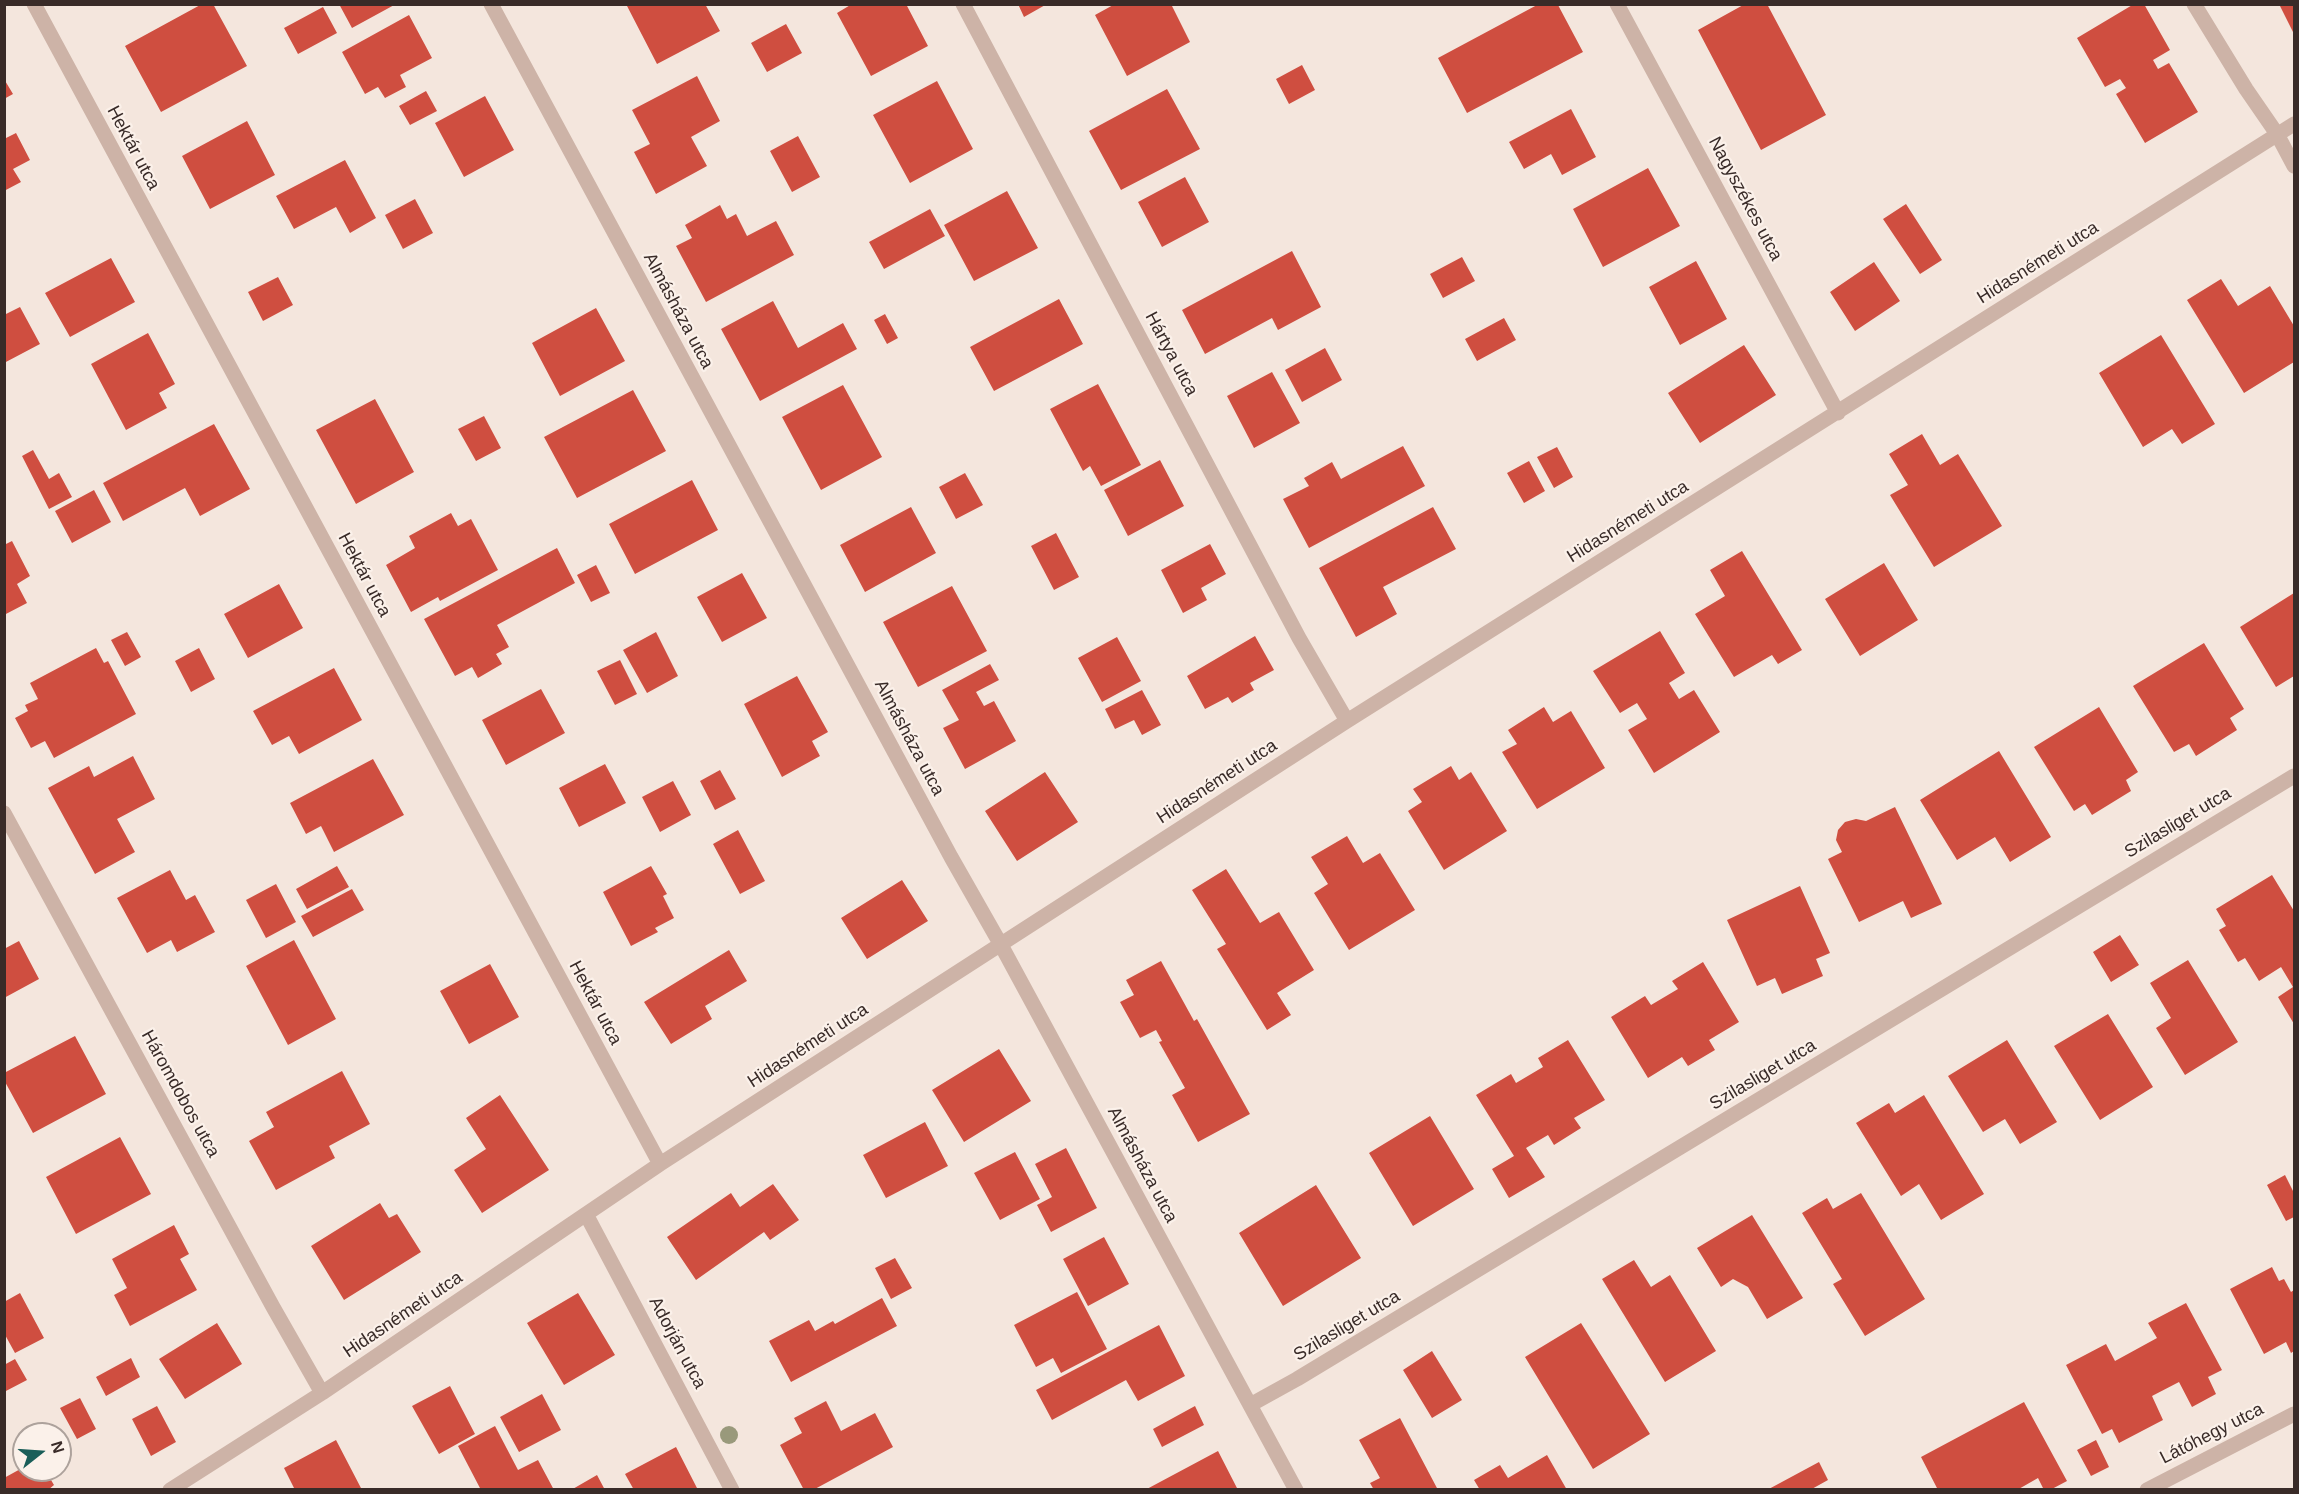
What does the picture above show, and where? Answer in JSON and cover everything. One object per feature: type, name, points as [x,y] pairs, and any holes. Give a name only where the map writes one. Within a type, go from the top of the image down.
[{"type":"street","name":"Hektár utca","points":[[34,4],[660,1164]]},
{"type":"street","name":"Almásháza utca","points":[[491,4],[951,857],[1296,1490]]},
{"type":"street","name":"Hártya utca","points":[[963,4],[1299,638],[1347,721]]},
{"type":"street","name":"Nagyszékes utca","points":[[1617,4],[1838,413]]},
{"type":"street","points":[[2194,4],[2295,166]]},
{"type":"street","name":"Hidasnémeti utca","points":[[170,1490],[322,1393],[587,1216],[660,1164],[1347,721],[2295,124]]},
{"type":"street","name":"Szilasliget utca","points":[[1250,1405],[1297,1379],[2295,776]]},
{"type":"street","name":"Háromdobos utca","points":[[4,813],[322,1393]]},
{"type":"street","name":"Adorján utca","points":[[587,1216],[732,1490]]},
{"type":"street","name":"Látóhegy utca","points":[[2147,1490],[2295,1414]]},
{"type":"building","points":[[202,4],[213,4],[247,66],[161,112],[125,46]]},
{"type":"building","points":[[339,4],[396,4],[352,28]]},
{"type":"building","points":[[626,4],[705,4],[720,31],[657,64]]},
{"type":"building","points":[[852,4],[906,4],[928,46],[871,76],[837,13]]},
{"type":"building","points":[[1018,4],[1047,4],[1024,17]]},
{"type":"building","points":[[1115,4],[1171,4],[1190,42],[1127,76],[1095,15]]},
{"type":"building","points":[[1745,4],[1767,4],[1826,115],[1761,150],[1698,30]]},
{"type":"building","points":[[2134,4],[2144,4],[2170,50],[2153,60],[2158,69],[2169,63],[2198,112],[2145,143],[2116,94],[2126,88],[2120,79],[2105,87],[2077,38]]},
{"type":"building","points":[[2279,4],[2294,4],[2294,34]]},
{"type":"building","points":[[1537,5],[1558,5],[1583,52],[1467,113],[1438,58]]},
{"type":"building","points":[[323,7],[337,33],[298,54],[284,28]]},
{"type":"building","points":[[409,15],[432,58],[400,75],[406,87],[385,98],[378,87],[365,94],[342,52]]},
{"type":"building","points":[[786,24],[802,53],[767,72],[751,43]]},
{"type":"building","points":[[1302,65],[1315,90],[1289,104],[1276,79]]},
{"type":"building","points":[[697,76],[720,121],[691,137],[707,166],[656,194],[634,152],[650,144],[632,110]]},
{"type":"building","points":[[4,79],[13,94],[4,99]]},
{"type":"building","points":[[937,81],[973,149],[910,183],[873,115]]},
{"type":"building","points":[[1167,89],[1200,149],[1121,190],[1089,131]]},
{"type":"building","points":[[426,91],[437,111],[410,125],[399,106]]},
{"type":"building","points":[[485,96],[514,150],[464,177],[435,123]]},
{"type":"building","points":[[1571,109],[1596,157],[1562,175],[1551,154],[1524,169],[1509,142]]},
{"type":"building","points":[[247,121],[275,175],[210,209],[182,156]]},
{"type":"building","points":[[16,133],[30,160],[13,169],[21,182],[4,191],[4,139]]},
{"type":"building","points":[[798,136],[820,177],[792,192],[770,151]]},
{"type":"building","points":[[345,160],[376,218],[350,233],[336,207],[294,229],[276,196]]},
{"type":"building","points":[[1648,168],[1680,226],[1603,267],[1573,209]]},
{"type":"building","points":[[1185,177],[1209,222],[1162,247],[1138,202]]},
{"type":"building","points":[[1007,191],[1038,248],[974,281],[944,225]]},
{"type":"building","points":[[415,199],[433,233],[403,249],[385,215]]},
{"type":"building","points":[[1906,204],[1942,260],[1920,274],[1883,219]]},
{"type":"building","points":[[720,205],[727,219],[736,214],[747,236],[776,221],[794,255],[706,302],[676,246],[692,238],[685,225]]},
{"type":"building","points":[[930,209],[945,236],[884,269],[869,242]]},
{"type":"building","points":[[1292,251],[1321,307],[1278,330],[1272,318],[1205,354],[1182,310]]},
{"type":"building","points":[[1462,257],[1475,281],[1443,298],[1430,274]]},
{"type":"building","points":[[111,258],[135,302],[70,337],[45,293]]},
{"type":"building","points":[[1696,261],[1727,319],[1680,345],[1649,287]]},
{"type":"building","points":[[1874,262],[1900,301],[1855,331],[1830,292]]},
{"type":"building","points":[[278,277],[293,305],[263,321],[248,292]]},
{"type":"building","points":[[2221,279],[2238,306],[2270,286],[2294,326],[2294,362],[2244,393],[2187,300]]},
{"type":"building","points":[[1059,299],[1083,344],[994,391],[970,347]]},
{"type":"building","points":[[773,301],[798,348],[843,323],[857,349],[760,401],[721,329]]},
{"type":"building","points":[[20,307],[40,344],[4,363],[4,315]]},
{"type":"building","points":[[596,308],[625,361],[560,396],[532,343]]},
{"type":"building","points":[[885,314],[898,338],[887,344],[874,320]]},
{"type":"building","points":[[1504,318],[1516,340],[1477,361],[1465,339]]},
{"type":"building","points":[[148,333],[175,384],[159,393],[167,408],[126,430],[91,364]]},
{"type":"building","points":[[2161,335],[2215,424],[2182,444],[2172,429],[2143,447],[2099,373]]},
{"type":"building","points":[[1744,345],[1776,395],[1700,443],[1668,393]]},
{"type":"building","points":[[1325,348],[1342,380],[1302,402],[1285,370]]},
{"type":"building","points":[[1272,372],[1300,423],[1254,448],[1227,396]]},
{"type":"building","points":[[1098,384],[1141,465],[1101,486],[1090,466],[1083,471],[1050,409]]},
{"type":"building","points":[[843,385],[882,457],[821,490],[782,417]]},
{"type":"building","points":[[633,390],[666,451],[577,498],[544,437]]},
{"type":"building","points":[[375,399],[414,472],[356,504],[316,430]]},
{"type":"building","points":[[484,416],[501,448],[476,461],[458,429]]},
{"type":"building","points":[[214,424],[250,489],[200,516],[185,488],[123,521],[103,483]]},
{"type":"building","points":[[1922,434],[1940,465],[1958,454],[2002,526],[1934,567],[1890,495],[1908,485],[1889,454]]},
{"type":"building","points":[[1403,446],[1425,486],[1309,548],[1283,499],[1309,486],[1304,478],[1332,462],[1341,479]]},
{"type":"building","points":[[1557,447],[1573,477],[1554,488],[1537,457]]},
{"type":"building","points":[[33,450],[49,479],[59,473],[72,497],[49,509],[22,456]]},
{"type":"building","points":[[1160,460],[1184,506],[1128,536],[1104,490]]},
{"type":"building","points":[[1529,461],[1545,491],[1524,503],[1507,473]]},
{"type":"building","points":[[965,473],[983,505],[956,519],[939,487]]},
{"type":"building","points":[[692,480],[718,530],[635,574],[609,524]]},
{"type":"building","points":[[94,490],[111,522],[72,543],[55,511]]},
{"type":"building","points":[[911,507],[936,553],[865,592],[840,545]]},
{"type":"building","points":[[1433,507],[1456,549],[1383,587],[1397,614],[1356,637],[1319,568]]},
{"type":"building","points":[[451,513],[458,526],[471,519],[498,570],[440,601],[438,597],[411,612],[386,565],[415,548],[409,536]]},
{"type":"building","points":[[1056,533],[1079,577],[1054,590],[1031,546]]},
{"type":"building","points":[[12,541],[30,576],[17,584],[27,603],[4,615],[4,545]]},
{"type":"building","points":[[1210,544],[1226,574],[1201,588],[1207,600],[1183,613],[1161,570]]},
{"type":"building","points":[[557,548],[575,583],[497,625],[509,647],[496,654],[502,664],[478,678],[472,667],[455,676],[424,619]]},
{"type":"building","points":[[1742,551],[1802,650],[1778,664],[1772,655],[1734,677],[1695,614],[1725,596],[1710,570]]},
{"type":"building","points":[[1884,563],[1918,620],[1860,656],[1825,599]]},
{"type":"building","points":[[596,565],[610,593],[591,602],[577,575]]},
{"type":"building","points":[[742,573],[767,618],[722,642],[697,597]]},
{"type":"building","points":[[279,584],[303,628],[248,658],[224,614]]},
{"type":"building","points":[[952,586],[987,651],[918,687],[883,622]]},
{"type":"building","points":[[2294,593],[2294,676],[2276,687],[2240,627]]},
{"type":"building","points":[[1660,631],[1685,673],[1669,683],[1679,699],[1694,690],[1720,732],[1654,773],[1628,730],[1647,719],[1637,703],[1620,713],[1593,671]]},
{"type":"building","points":[[127,632],[141,657],[125,666],[111,640]]},
{"type":"building","points":[[656,632],[678,676],[647,693],[623,650]]},
{"type":"building","points":[[1255,636],[1274,670],[1250,683],[1254,690],[1232,703],[1228,697],[1205,709],[1187,676]]},
{"type":"building","points":[[1117,637],[1141,681],[1102,702],[1078,658]]},
{"type":"building","points":[[2204,643],[2244,709],[2230,718],[2237,730],[2196,756],[2189,744],[2174,752],[2133,686]]},
{"type":"building","points":[[96,648],[104,663],[108,661],[136,714],[54,758],[45,741],[31,748],[15,718],[28,711],[25,705],[38,699],[30,683]]},
{"type":"building","points":[[199,648],[215,679],[191,692],[175,661]]},
{"type":"building","points":[[620,660],[637,694],[615,705],[597,671]]},
{"type":"building","points":[[990,664],[999,680],[976,692],[984,706],[994,701],[1016,741],[965,769],[943,728],[959,720],[942,690]]},
{"type":"building","points":[[334,668],[362,720],[299,754],[289,736],[272,745],[253,711]]},
{"type":"building","points":[[797,676],[828,732],[812,741],[820,756],[782,777],[744,704]]},
{"type":"building","points":[[541,689],[565,733],[506,765],[482,720]]},
{"type":"building","points":[[1142,690],[1161,725],[1142,735],[1134,720],[1115,729],[1105,709]]},
{"type":"building","points":[[1544,707],[1553,722],[1571,711],[1605,768],[1537,809],[1502,752],[1517,744],[1508,730]]},
{"type":"building","points":[[2099,707],[2138,772],[2126,780],[2131,791],[2092,815],[2085,804],[2074,811],[2034,747]]},
{"type":"building","points":[[1999,751],[2051,837],[2010,862],[1995,837],[1957,860],[1920,800]]},
{"type":"building","points":[[133,756],[155,799],[117,819],[135,852],[95,874],[48,788],[89,766],[94,777]]},
{"type":"building","points":[[373,759],[404,815],[334,852],[321,826],[306,834],[290,803]]},
{"type":"building","points":[[605,764],[626,803],[579,827],[559,788]]},
{"type":"building","points":[[1451,766],[1459,780],[1471,772],[1507,831],[1444,870],[1408,811],[1422,802],[1413,789]]},
{"type":"building","points":[[720,770],[736,799],[715,810],[700,781]]},
{"type":"building","points":[[1045,772],[1078,822],[1017,861],[985,811]]},
{"type":"building","points":[[673,781],[691,815],[660,832],[642,797]]},
{"type":"building","points":[[1895,807],[1942,904],[1911,918],[1903,901],[1859,922],[1828,859],[1842,852],[1836,840],[1838,830],[1845,822],[1856,819],[1866,821]]},
{"type":"building","points":[[738,830],[765,881],[740,894],[713,844]]},
{"type":"building","points":[[1347,836],[1363,863],[1380,853],[1415,910],[1349,950],[1314,893],[1328,884],[1311,857]]},
{"type":"building","points":[[337,866],[349,887],[307,909],[296,889]]},
{"type":"building","points":[[651,866],[667,894],[663,896],[674,918],[655,928],[658,932],[631,946],[603,892]]},
{"type":"building","points":[[1226,869],[1260,923],[1279,912],[1314,970],[1277,993],[1291,1015],[1267,1030],[1217,949],[1226,944],[1192,890]]},
{"type":"building","points":[[170,870],[186,900],[195,895],[215,932],[177,952],[171,940],[147,953],[117,898]]},
{"type":"building","points":[[2272,875],[2294,911],[2294,1024],[2278,997],[2293,987],[2281,967],[2259,981],[2245,958],[2238,962],[2219,930],[2226,926],[2216,909]]},
{"type":"building","points":[[902,880],[928,921],[867,959],[841,918]]},
{"type":"building","points":[[276,884],[296,922],[266,938],[246,900]]},
{"type":"building","points":[[1800,886],[1830,953],[1816,959],[1823,976],[1782,994],[1775,978],[1757,986],[1727,920]]},
{"type":"building","points":[[352,889],[364,910],[313,937],[301,916]]},
{"type":"building","points":[[2120,935],[2139,965],[2111,982],[2093,952]]},
{"type":"building","points":[[294,940],[336,1019],[288,1045],[246,966]]},
{"type":"building","points":[[19,941],[39,979],[4,998],[4,949]]},
{"type":"building","points":[[729,950],[747,981],[705,1006],[712,1019],[671,1044],[644,1002]]},
{"type":"building","points":[[2188,960],[2238,1042],[2185,1075],[2156,1028],[2171,1018],[2150,983]]},
{"type":"building","points":[[1161,961],[1194,1021],[1197,1019],[1250,1114],[1198,1142],[1172,1095],[1185,1088],[1159,1042],[1162,1041],[1156,1030],[1140,1038],[1120,1002],[1134,995],[1126,980]]},
{"type":"building","points":[[1703,962],[1739,1022],[1709,1040],[1715,1050],[1688,1066],[1682,1057],[1648,1078],[1611,1017],[1645,996],[1651,1005],[1678,989],[1672,981]]},
{"type":"building","points":[[490,964],[519,1017],[469,1044],[440,991]]},
{"type":"building","points":[[2108,1014],[2153,1087],[2100,1120],[2054,1046]]},
{"type":"building","points":[[75,1036],[106,1094],[33,1133],[4,1080],[4,1073]]},
{"type":"building","points":[[1568,1040],[1605,1100],[1574,1118],[1581,1128],[1554,1145],[1548,1135],[1526,1148],[1545,1177],[1509,1198],[1492,1169],[1514,1156],[1476,1095],[1511,1074],[1516,1083],[1543,1067],[1538,1058]]},
{"type":"building","points":[[2007,1040],[2057,1122],[2020,1144],[2005,1119],[1983,1132],[1948,1076]]},
{"type":"building","points":[[999,1049],[1031,1101],[964,1142],[932,1090]]},
{"type":"building","points":[[342,1071],[370,1124],[329,1146],[335,1158],[276,1190],[249,1141],[274,1127],[266,1112]]},
{"type":"building","points":[[500,1095],[549,1170],[482,1213],[454,1170],[486,1149],[466,1118]]},
{"type":"building","points":[[1924,1095],[1984,1194],[1941,1220],[1919,1184],[1901,1196],[1856,1123],[1889,1103],[1895,1113]]},
{"type":"building","points":[[1430,1116],[1474,1189],[1413,1226],[1369,1153]]},
{"type":"building","points":[[925,1122],[948,1166],[886,1198],[863,1155]]},
{"type":"building","points":[[120,1137],[151,1194],[76,1234],[46,1177]]},
{"type":"building","points":[[1066,1148],[1097,1208],[1051,1232],[1037,1205],[1052,1197],[1035,1164]]},
{"type":"building","points":[[1015,1152],[1040,1199],[1000,1220],[974,1173]]},
{"type":"building","points":[[2285,1175],[2294,1193],[2294,1217],[2286,1221],[2267,1185]]},
{"type":"building","points":[[773,1184],[799,1220],[770,1240],[764,1232],[696,1280],[667,1237],[731,1193],[740,1207]]},
{"type":"building","points":[[1316,1185],[1361,1258],[1283,1306],[1239,1233]]},
{"type":"building","points":[[1861,1193],[1925,1299],[1865,1336],[1833,1284],[1842,1279],[1802,1213],[1827,1198],[1833,1209]]},
{"type":"building","points":[[380,1203],[389,1218],[397,1214],[421,1252],[344,1300],[311,1246]]},
{"type":"building","points":[[1752,1215],[1803,1298],[1767,1319],[1748,1287],[1733,1279],[1721,1287],[1697,1248]]},
{"type":"building","points":[[174,1225],[189,1254],[180,1259],[197,1290],[130,1326],[114,1295],[127,1288],[112,1259]]},
{"type":"building","points":[[1104,1237],[1129,1284],[1088,1306],[1063,1259]]},
{"type":"building","points":[[895,1258],[912,1288],[891,1299],[875,1268]]},
{"type":"building","points":[[1634,1260],[1651,1287],[1670,1275],[1716,1351],[1665,1382],[1602,1279]]},
{"type":"building","points":[[2272,1267],[2279,1281],[2284,1279],[2291,1292],[2294,1290],[2294,1351],[2291,1353],[2286,1342],[2264,1354],[2230,1289]]},
{"type":"building","points":[[1077,1292],[1107,1349],[1061,1373],[1053,1358],[1036,1367],[1014,1325]]},
{"type":"building","points":[[20,1293],[44,1338],[15,1353],[4,1333],[4,1302]]},
{"type":"building","points":[[578,1293],[615,1355],[564,1385],[527,1323]]},
{"type":"building","points":[[882,1298],[897,1326],[791,1382],[769,1341],[809,1320],[815,1331],[833,1321],[835,1324]]},
{"type":"building","points":[[2186,1303],[2222,1370],[2208,1377],[2216,1394],[2192,1407],[2179,1382],[2152,1396],[2163,1420],[2119,1443],[2112,1429],[2102,1434],[2066,1365],[2106,1344],[2115,1361],[2157,1338],[2148,1323]]},
{"type":"building","points":[[217,1323],[242,1364],[185,1399],[159,1359]]},
{"type":"building","points":[[1581,1323],[1650,1434],[1593,1469],[1525,1357]]},
{"type":"building","points":[[1159,1325],[1185,1376],[1138,1401],[1126,1380],[1052,1420],[1036,1390]]},
{"type":"building","points":[[1432,1351],[1462,1400],[1432,1418],[1403,1370]]},
{"type":"building","points":[[131,1358],[140,1377],[106,1396],[96,1377]]},
{"type":"building","points":[[15,1359],[27,1380],[4,1392],[4,1365]]},
{"type":"building","points":[[450,1386],[475,1434],[439,1454],[412,1406]]},
{"type":"building","points":[[542,1394],[561,1430],[519,1452],[500,1417]]},
{"type":"building","points":[[80,1398],[96,1429],[77,1439],[72,1430],[72,1422],[68,1422],[60,1408]]},
{"type":"building","points":[[826,1401],[841,1431],[875,1413],[893,1447],[813,1490],[804,1490],[780,1445],[802,1433],[794,1418]]},
{"type":"building","points":[[2024,1402],[2067,1481],[2050,1490],[2044,1490],[2038,1478],[2017,1490],[1938,1490],[1921,1457]]},
{"type":"building","points":[[157,1406],[176,1442],[151,1456],[132,1419]]},
{"type":"building","points":[[1195,1406],[1204,1425],[1162,1447],[1153,1429]]},
{"type":"building","points":[[1400,1418],[1438,1490],[1374,1490],[1370,1483],[1380,1478],[1359,1440]]},
{"type":"building","points":[[495,1426],[518,1470],[538,1460],[554,1490],[481,1490],[458,1446]]},
{"type":"building","points":[[336,1440],[362,1490],[295,1490],[284,1468]]},
{"type":"building","points":[[2096,1440],[2109,1467],[2091,1476],[2077,1450]]},
{"type":"building","points":[[676,1447],[698,1490],[634,1490],[625,1474]]},
{"type":"building","points":[[1218,1451],[1238,1490],[1145,1490]]},
{"type":"building","points":[[1547,1455],[1567,1490],[1480,1490],[1474,1480],[1500,1465],[1508,1478]]},
{"type":"building","points":[[1819,1462],[1828,1480],[1810,1490],[1767,1490]]},
{"type":"building","points":[[12,1474],[12,1482],[52,1482],[54,1485],[48,1490],[4,1490],[4,1478]]},
{"type":"building","points":[[597,1475],[605,1490],[571,1490]]}]
